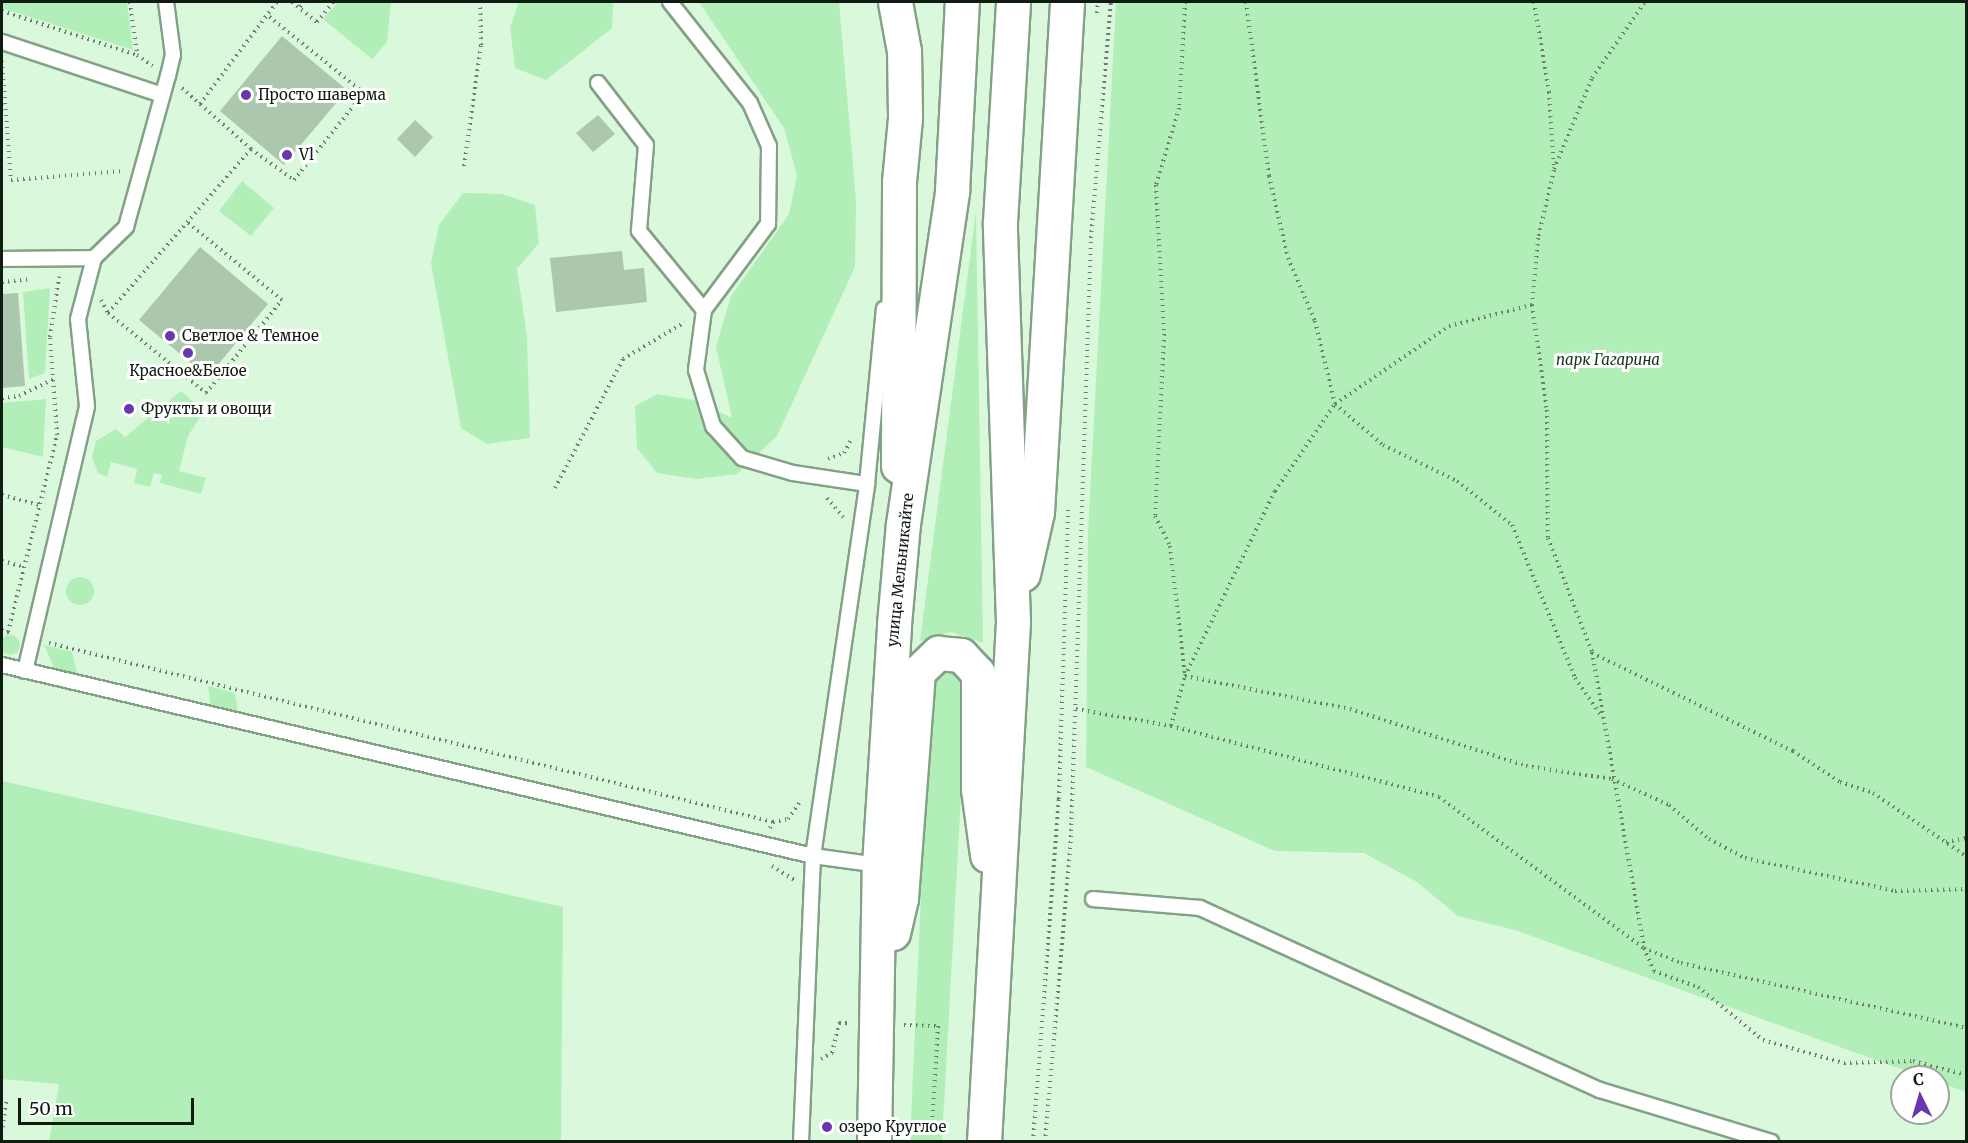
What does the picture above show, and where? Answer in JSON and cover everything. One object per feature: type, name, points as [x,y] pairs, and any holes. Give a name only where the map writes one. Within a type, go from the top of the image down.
[{"type":"main road","points":[[895,2],[904,51],[894,420],[903,524]]},
{"type":"main road","name":"улица Мельникайте","points":[[874,1142],[879,865],[903,524],[952,191],[962,2]]},
{"type":"main road","points":[[984,1142],[1012,622],[1000,222],[1013,2]]},
{"type":"main road","points":[[1012,622],[1037,512],[1067,2]]},
{"type":"main road","points":[[878,994],[901,898],[918,672],[938,653],[961,655],[978,673],[981,835],[998,891]]},
{"type":"lane","points":[[25,671],[87,406],[78,319],[94,258],[126,226],[173,55],[166,2]]},
{"type":"lane","points":[[670,2],[750,103],[769,146],[768,224],[704,310],[696,370],[712,426],[742,458],[819,476],[867,484]]},
{"type":"lane","points":[[2,42],[162,95]]},
{"type":"lane","points":[[598,82],[646,145],[639,231],[704,310]]},
{"type":"lane","points":[[801,1142],[813,856],[867,484],[899,183]]},
{"type":"lane","points":[[2,259],[94,258]]},
{"type":"lane","points":[[2,665],[813,856],[879,865]]},
{"type":"lane","points":[[1093,899],[1200,909],[1600,1090],[1771,1142]]},
{"type":"path","points":[[2,11],[137,55],[130,2]]},
{"type":"path","points":[[267,15],[364,93],[294,180],[251,149],[200,104],[267,15],[277,2]]},
{"type":"path","points":[[292,2],[317,22],[333,2]]},
{"type":"path","points":[[300,8],[304,2]]},
{"type":"path","points":[[464,166],[481,45],[480,2]]},
{"type":"path","points":[[1096,25],[1098,2]]},
{"type":"path","points":[[1045,1142],[1071,837],[1076,709],[1077,546],[1091,238],[1111,2]]},
{"type":"path","points":[[1185,2],[1179,108],[1156,185],[1164,334],[1155,516],[1170,546],[1185,676]]},
{"type":"path","points":[[1246,2],[1269,176],[1288,258],[1315,321],[1335,404],[1383,446],[1457,481],[1512,525],[1575,678],[1602,717]]},
{"type":"path","points":[[1534,2],[1549,92],[1554,170]]},
{"type":"path","points":[[1645,2],[1592,78],[1554,170],[1538,238],[1532,305],[1547,410],[1548,538],[1562,580],[1580,609],[1592,652],[1612,779],[1644,948],[1654,972],[1698,987],[1763,1040],[1844,1063],[1913,1061],[1966,1074]]},
{"type":"path","points":[[2,55],[11,180],[141,170]]},
{"type":"path","points":[[108,313],[251,149]]},
{"type":"path","points":[[8,632],[57,435],[50,338],[59,276],[88,277],[108,313],[206,393],[282,300],[187,222]]},
{"type":"path","points":[[1171,726],[1185,676],[1275,491],[1335,404],[1449,326],[1532,305]]},
{"type":"path","points":[[555,488],[624,359],[704,310]]},
{"type":"path","points":[[2,398],[19,396],[54,379]]},
{"type":"path","points":[[843,531],[845,519],[833,501],[816,492],[823,461],[844,453],[856,430]]},
{"type":"path","points":[[2,495],[39,505]]},
{"type":"path","points":[[1033,1142],[1059,799],[1068,495]]},
{"type":"path","points":[[2,561],[24,567]]},
{"type":"path","points":[[2,630],[773,822],[788,819],[801,795]]},
{"type":"path","points":[[1592,652],[1793,751],[1840,782],[1873,793],[1966,856]]},
{"type":"path","points":[[1185,676],[1350,709],[1526,766],[1612,779],[1669,805],[1709,839],[1745,858],[1895,891],[1966,889]]},
{"type":"path","points":[[1076,709],[1171,726],[1439,797],[1644,948],[1681,963],[1966,1028]]},
{"type":"path","points":[[773,822],[760,859],[798,882]]},
{"type":"path","points":[[1945,842],[1966,838]]},
{"type":"path","points":[[2,1102],[6,1102],[2,1130]]},
{"type":"green space","points":[[2,2],[127,2],[133,50],[2,8]]},
{"type":"green space","points":[[338,2],[391,2],[387,42],[372,59],[323,19]]},
{"type":"green space","points":[[519,2],[613,2],[612,28],[546,80],[515,68],[510,27]]},
{"type":"green space","points":[[699,2],[839,2],[856,200],[855,267],[777,436],[737,474],[696,479],[657,473],[637,448],[635,406],[657,394],[694,400],[732,418],[716,347],[731,296],[789,214],[797,175],[784,128]]},
{"type":"green space","name":"парк Гагарина","points":[[1116,2],[1966,2],[1966,1092],[1950,1086],[1950,1065],[1890,1065],[1515,930],[1458,916],[1417,882],[1364,853],[1275,851],[1086,767],[1088,532]]},
{"type":"green space","points":[[242,181],[274,208],[251,236],[219,211]]},
{"type":"green space","points":[[463,193],[502,194],[535,205],[539,243],[517,269],[527,337],[530,438],[487,444],[461,428],[431,263],[439,225]]},
{"type":"green space","points":[[976,211],[983,643],[951,632],[920,641]]},
{"type":"green space","points":[[50,288],[45,373],[29,379],[23,292]]},
{"type":"green space","points":[[181,391],[204,411],[188,436],[179,471],[206,478],[201,494],[160,483],[162,475],[154,473],[150,487],[134,483],[137,469],[111,462],[107,477],[98,473],[92,457],[96,441],[116,429],[125,437]]},
{"type":"green space","points":[[46,399],[43,457],[2,447],[2,403]]},
{"type":"green space","points":[[80,577],[90,581],[94,591],[90,601],[80,605],[70,601],[66,591],[70,581]]},
{"type":"green space","points":[[10,635],[17,638],[20,645],[17,652],[10,655],[3,652],[0,645],[3,638]]},
{"type":"green space","points":[[44,645],[72,652],[78,676],[55,669]]},
{"type":"green space","points":[[954,672],[967,688],[942,1141],[910,1142],[930,691],[942,673]]},
{"type":"green space","points":[[208,686],[235,693],[239,717],[211,709]]},
{"type":"green space","points":[[2,781],[563,907],[561,1141],[49,1141],[59,1084],[2,1079]]},
{"type":"building","points":[[282,36],[347,90],[284,165],[220,111]]},
{"type":"building","points":[[598,115],[615,134],[593,152],[576,133]]},
{"type":"building","points":[[415,120],[433,137],[415,157],[397,139]]},
{"type":"building","points":[[200,247],[268,304],[208,377],[139,320]]},
{"type":"building","points":[[622,251],[624,270],[644,268],[647,302],[556,312],[550,258]]},
{"type":"building","points":[[18,293],[25,386],[2,388],[2,294]]},
{"type":"place","name":"Просто шаверма","points":[[246,95]]},
{"type":"place","name":"Vl","points":[[287,155]]},
{"type":"place","name":"Светлое & Темное","points":[[170,336]]},
{"type":"place","name":"Красное&Белое","points":[[188,353]]},
{"type":"place","name":"Фрукты и овощи","points":[[129,409]]},
{"type":"place","name":"озеро Круглое","points":[[827,1127]]}]
